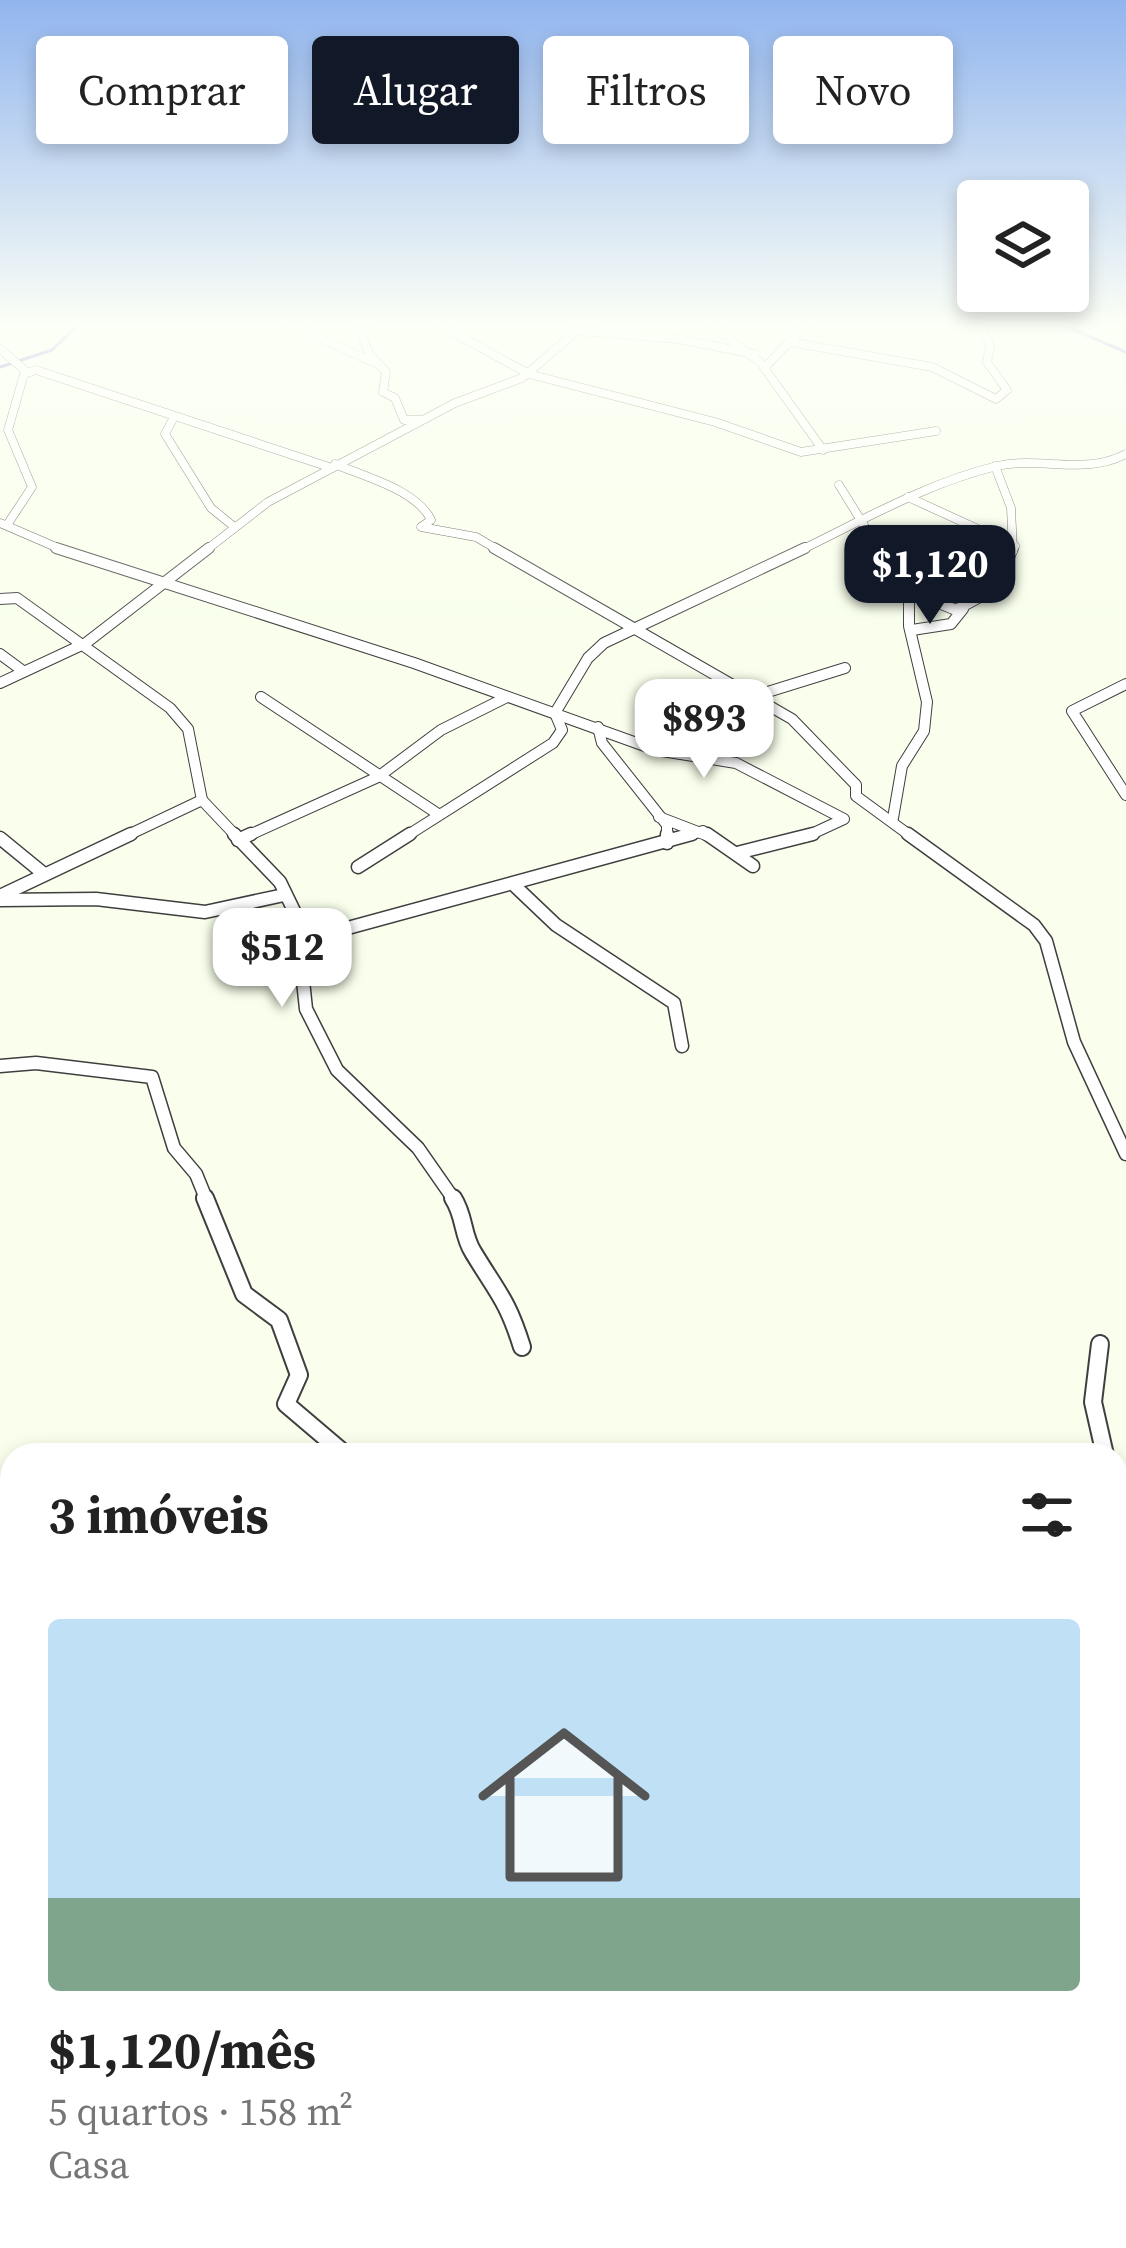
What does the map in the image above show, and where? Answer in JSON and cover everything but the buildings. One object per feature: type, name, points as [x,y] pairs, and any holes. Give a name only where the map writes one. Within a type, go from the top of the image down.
[{"type":"street","points":[[8,429],[32,487],[3,524],[57,548],[667,753],[736,763],[844,819],[808,836],[737,853]]},
{"type":"street","points":[[167,429],[164,434],[211,508],[232,525]]},
{"type":"street","points":[[212,429],[334,466],[413,499],[430,514],[431,520],[421,527],[476,537],[810,731],[826,750],[832,769],[856,785],[856,796],[893,818],[1034,926],[1046,941],[1074,1042],[1126,1154]]},
{"type":"street","points":[[0,683],[86,644],[169,582],[232,525],[405,429]]},
{"type":"street","points":[[726,429],[807,453],[936,431]]},
{"type":"street","points":[[776,443],[805,429]]},
{"type":"street","points":[[808,429],[823,450]]},
{"type":"street","points":[[555,713],[567,700],[585,658],[633,628],[908,497],[995,466],[1054,461],[1102,467],[1126,454]]},
{"type":"street","points":[[911,630],[956,623],[963,609],[1002,582],[1015,546],[1017,523],[995,466]]},
{"type":"street","points":[[838,485],[874,548],[899,575],[909,596],[927,720],[902,767],[903,793],[893,818]]},
{"type":"street","points":[[908,497],[1015,546]]},
{"type":"street","points":[[902,588],[946,609],[963,609]]},
{"type":"street","points":[[0,599],[17,598],[86,644],[170,708],[188,729],[202,800],[280,882],[296,915],[306,1009],[337,1070],[418,1148],[465,1215],[469,1247],[506,1297],[521,1346]]},
{"type":"street","points":[[0,654],[23,671]]},
{"type":"street","points":[[755,696],[845,668]]},
{"type":"street","points":[[1126,684],[1072,711],[1126,795]]},
{"type":"street","points":[[261,697],[438,814]]},
{"type":"street","points":[[238,840],[378,777],[441,730],[507,697]]},
{"type":"street","points":[[358,867],[553,742],[562,730],[555,713]]},
{"type":"street","points":[[598,727],[602,743],[667,826],[667,843]]},
{"type":"street","points":[[0,898],[202,800]]},
{"type":"street","points":[[655,815],[703,831],[753,866]]},
{"type":"street","points":[[300,941],[516,886],[703,831]]},
{"type":"street","points":[[0,838],[44,874]]},
{"type":"street","points":[[516,886],[556,925],[674,1003],[682,1046]]},
{"type":"street","points":[[0,898],[96,899],[205,912],[284,895]]},
{"type":"street","points":[[0,1066],[51,1064],[152,1077],[174,1148],[196,1174],[244,1294],[279,1320],[299,1375],[286,1404],[328,1443]]},
{"type":"street","points":[[1100,1343],[1093,1402],[1102,1443]]}]
